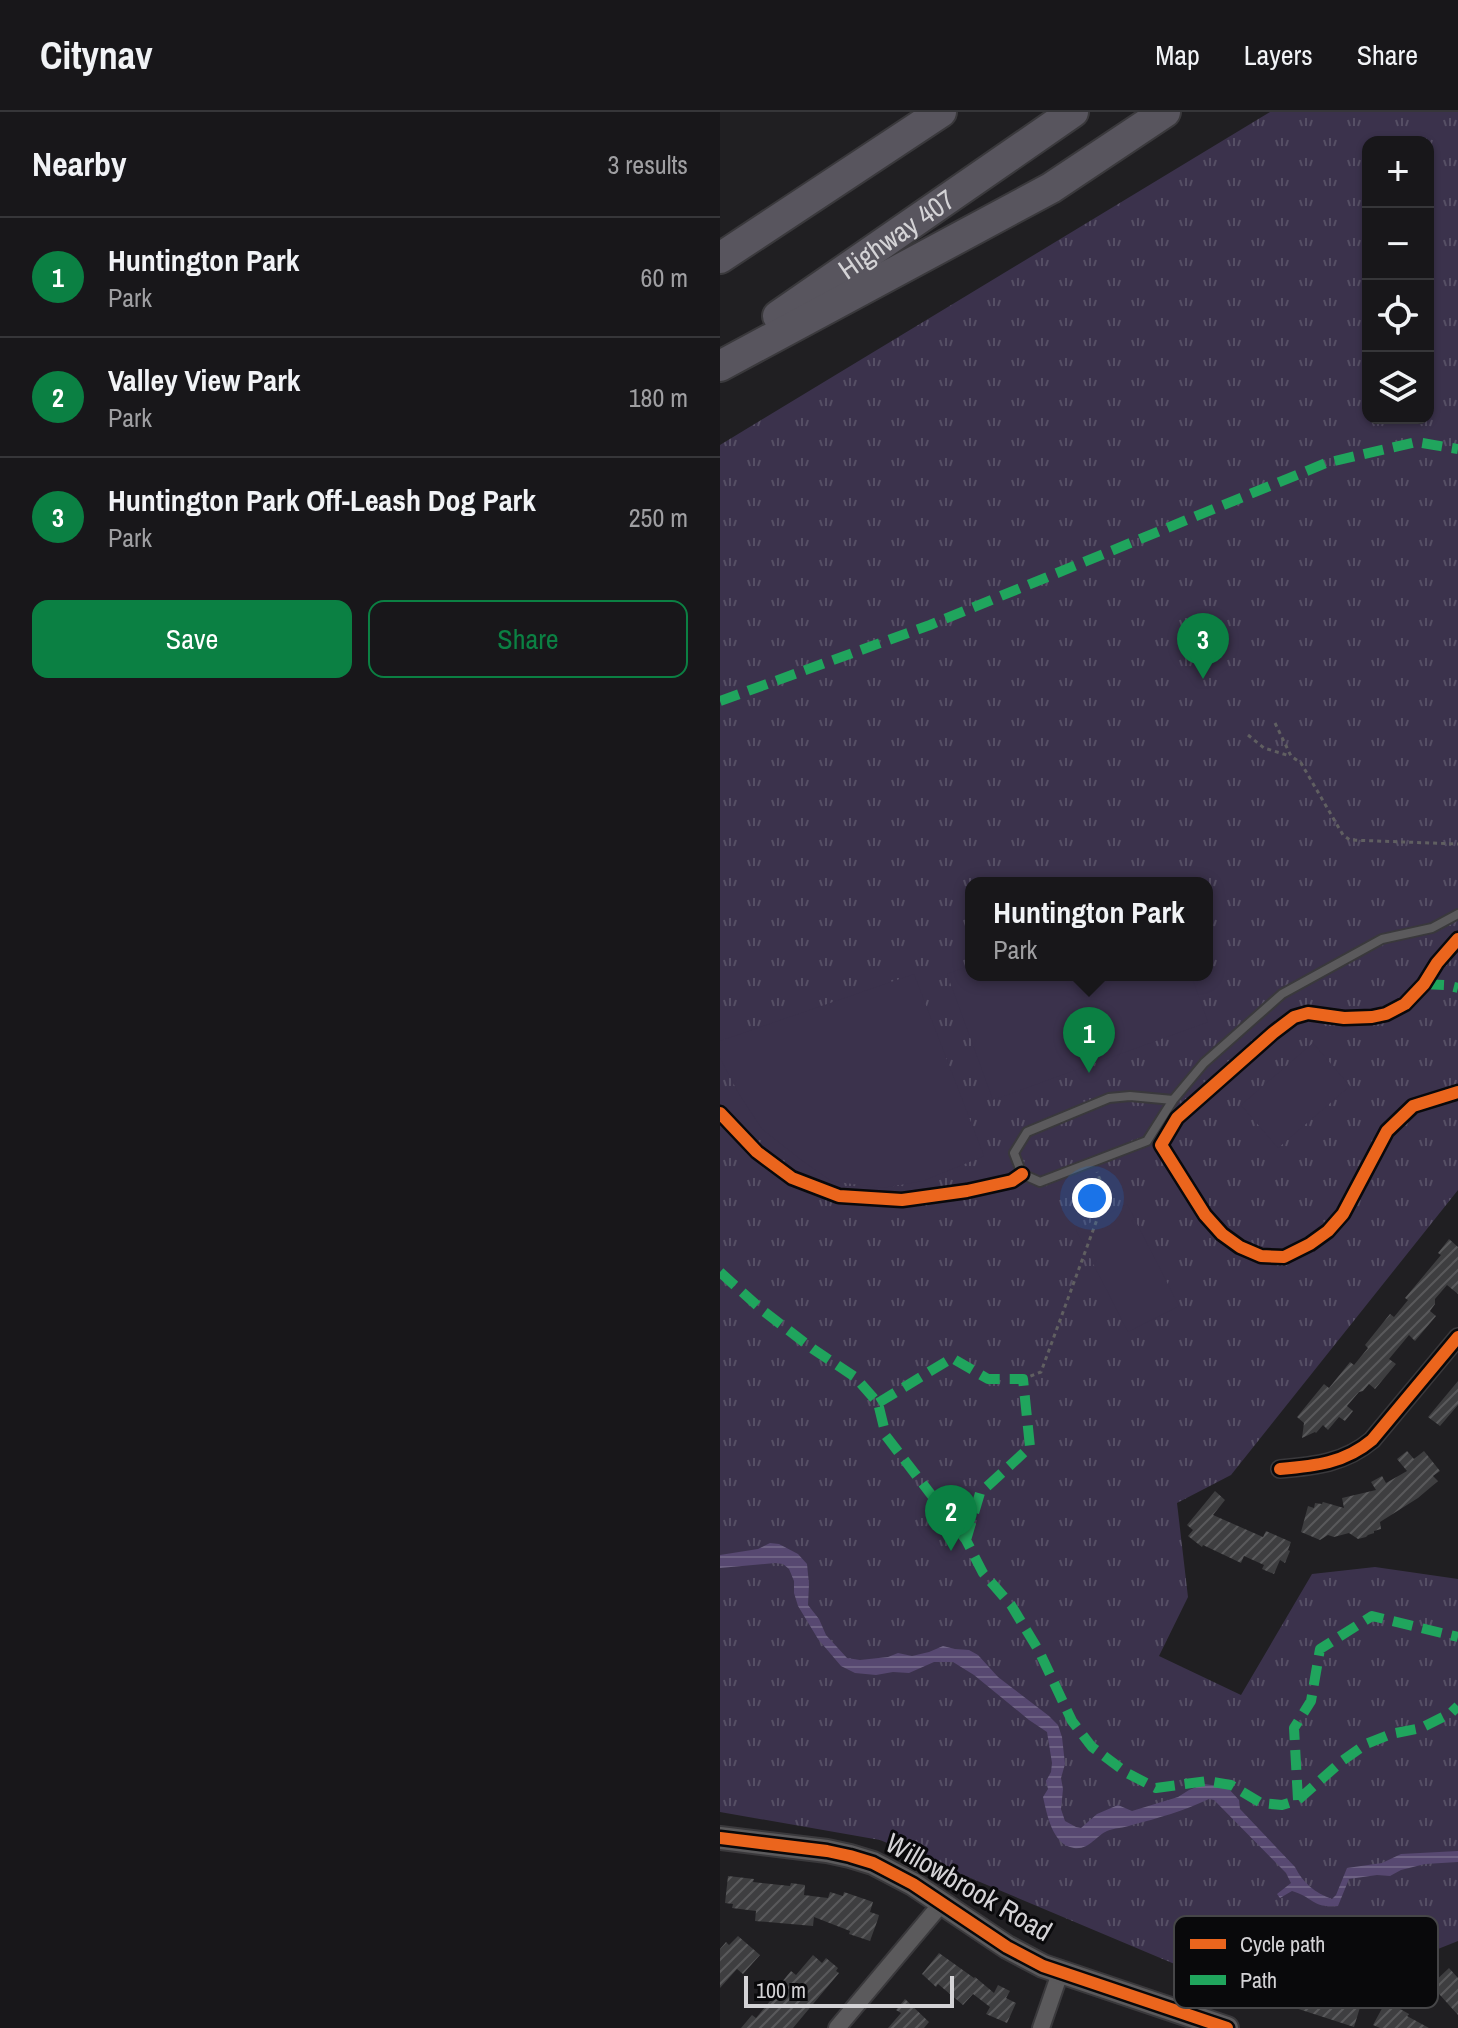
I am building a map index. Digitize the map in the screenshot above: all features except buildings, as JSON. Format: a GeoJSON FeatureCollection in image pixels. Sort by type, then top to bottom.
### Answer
{"type":"FeatureCollection","features":[{"type":"Feature","properties":{"kind":"highway"},"geometry":{"type":"LineString","coordinates":[[840,180],[915,112]]}},
{"type":"Feature","properties":{"kind":"highway"},"geometry":{"type":"LineString","coordinates":[[720,258],[941,112]]}},
{"type":"Feature","properties":{"kind":"highway","name":"Highway 407"},"geometry":{"type":"LineString","coordinates":[[720,356],[1073,112]]}},
{"type":"Feature","properties":{"kind":"highway"},"geometry":{"type":"LineString","coordinates":[[720,366],[1051,188],[1165,112]]}},
{"type":"Feature","properties":{"kind":"street"},"geometry":{"type":"LineString","coordinates":[[1280,1469],[1326,1464],[1345,1458],[1365,1446],[1457,1342]]}},
{"type":"Feature","properties":{"kind":"street","name":"Willowbrook Road"},"geometry":{"type":"LineString","coordinates":[[720,1838],[850,1856],[873,1863],[942,1903],[1016,1952],[1060,1973],[1222,2027]]}},
{"type":"Feature","properties":{"kind":"street"},"geometry":{"type":"LineString","coordinates":[[837,2028],[942,1903]]}},
{"type":"Feature","properties":{"kind":"street"},"geometry":{"type":"LineString","coordinates":[[1041,2028],[1060,1973]]}},
{"type":"Feature","properties":{"kind":"lane"},"geometry":{"type":"LineString","coordinates":[[1173,1100],[1130,1096],[1109,1098],[1027,1132],[1014,1153],[1022,1174],[1040,1182],[1147,1141],[1173,1100],[1204,1063],[1282,994],[1382,939],[1432,928],[1458,914]]}},
{"type":"Feature","properties":{"kind":"path"},"geometry":{"type":"LineString","coordinates":[[1275,723],[1291,756]]}},
{"type":"Feature","properties":{"kind":"path"},"geometry":{"type":"LineString","coordinates":[[1248,735],[1264,748],[1291,756],[1301,763],[1343,835],[1350,840],[1458,844]]}},
{"type":"Feature","properties":{"kind":"path"},"geometry":{"type":"LineString","coordinates":[[1023,1379],[1041,1372],[1106,1195],[1092,1162]]}},
{"type":"Feature","properties":{"kind":"green space"},"geometry":{"type":"Polygon","coordinates":[[[1270,112],[1458,112],[1458,1190],[1231,1475],[1177,1503],[1188,1597],[1159,1656],[1241,1695],[1312,1574],[1375,1567],[1458,1579],[1458,1941],[1438,1949],[1438,1916],[1174,1916],[1174,1964],[880,1840],[720,1812],[720,445],[1270,112]]]}},
{"type":"Feature","properties":{"kind":"green space"},"geometry":{"type":"Polygon","coordinates":[[[965,967],[965,981],[1193,981],[1208,1022],[993,1100],[947,974],[965,967]]]}},
{"type":"Feature","properties":{"kind":"green space"},"geometry":{"type":"Polygon","coordinates":[[[914,974],[984,1156],[923,1181],[882,1188],[831,1181],[762,1129],[720,1058],[720,1041],[914,974]]]}},
{"type":"Feature","properties":{"kind":"green space"},"geometry":{"type":"Polygon","coordinates":[[[1313,1043],[1350,1086],[1278,1148],[1241,1105],[1313,1043]]]}},
{"type":"Feature","properties":{"kind":"green space"},"geometry":{"type":"Polygon","coordinates":[[[1127,1204],[1179,1306],[1128,1332],[1076,1230],[1127,1204]]]}},
{"type":"Feature","properties":{"kind":"shaded area"},"geometry":{"type":"Polygon","coordinates":[[[770,1543],[798,1554],[807,1564],[808,1605],[826,1635],[847,1658],[860,1660],[898,1653],[912,1656],[943,1646],[969,1650],[1049,1716],[1058,1725],[1062,1737],[1065,1764],[1061,1778],[1061,1809],[1065,1821],[1076,1827],[1081,1828],[1097,1814],[1118,1805],[1132,1811],[1178,1797],[1204,1784],[1227,1787],[1239,1800],[1240,1809],[1295,1867],[1306,1883],[1332,1899],[1347,1868],[1382,1863],[1401,1854],[1458,1851],[1458,1862],[1425,1864],[1390,1876],[1349,1879],[1338,1906],[1318,1904],[1292,1891],[1280,1898],[1277,1894],[1291,1883],[1286,1873],[1214,1800],[1209,1799],[1161,1817],[1107,1831],[1084,1847],[1067,1846],[1052,1828],[1043,1797],[1048,1789],[1046,1781],[1052,1763],[1047,1732],[953,1662],[934,1662],[909,1673],[876,1675],[855,1673],[841,1666],[818,1639],[798,1606],[794,1581],[783,1564],[720,1568],[720,1555],[758,1549],[770,1543]]]}},
{"type":"Feature","properties":{"kind":"marked path"},"geometry":{"type":"LineString","coordinates":[[720,701],[930,625],[1326,463],[1416,442],[1458,449]]}},
{"type":"Feature","properties":{"kind":"marked path"},"geometry":{"type":"LineString","coordinates":[[1424,984],[1458,988]]}},
{"type":"Feature","properties":{"kind":"marked path"},"geometry":{"type":"LineString","coordinates":[[720,1272],[762,1310],[855,1377],[878,1403],[886,1436],[966,1540],[983,1573],[1011,1605],[1039,1651],[1072,1721],[1092,1747],[1127,1773],[1156,1788],[1207,1781],[1231,1785],[1261,1803],[1282,1805],[1298,1800],[1366,1744],[1391,1734],[1421,1728],[1451,1713],[1458,1706]]}},
{"type":"Feature","properties":{"kind":"marked path"},"geometry":{"type":"LineString","coordinates":[[878,1403],[952,1358],[988,1379],[1023,1379],[1030,1447],[980,1493],[966,1540]]}},
{"type":"Feature","properties":{"kind":"marked path"},"geometry":{"type":"LineString","coordinates":[[1298,1800],[1294,1728],[1311,1701],[1320,1649],[1372,1616],[1458,1637]]}},
{"type":"Feature","properties":{"kind":"cycle path"},"geometry":{"type":"LineString","coordinates":[[1161,1145],[1177,1118],[1294,1017],[1308,1013],[1344,1018],[1386,1014],[1405,1004],[1458,939]]}},
{"type":"Feature","properties":{"kind":"cycle path"},"geometry":{"type":"LineString","coordinates":[[1161,1145],[1205,1215],[1222,1234],[1240,1247],[1261,1256],[1284,1257],[1328,1231],[1343,1214],[1387,1131],[1413,1106],[1458,1092]]}},
{"type":"Feature","properties":{"kind":"cycle path"},"geometry":{"type":"LineString","coordinates":[[720,1113],[757,1152],[792,1178],[839,1196],[902,1200],[967,1191],[1012,1181],[1022,1174]]}},
{"type":"Feature","properties":{"kind":"cycle path"},"geometry":{"type":"LineString","coordinates":[[1280,1469],[1329,1462],[1362,1448],[1458,1337]]}},
{"type":"Feature","properties":{"kind":"cycle path"},"geometry":{"type":"LineString","coordinates":[[720,1838],[827,1851],[873,1863],[913,1884],[1007,1947],[1043,1966],[1227,2028]]}},
{"type":"Feature","properties":{"kind":"place","name":"Huntington Park Off-Leash Dog Park"},"geometry":{"type":"Point","coordinates":[1203,679]}},
{"type":"Feature","properties":{"kind":"place","name":"Huntington Park"},"geometry":{"type":"Point","coordinates":[1089,1073]}},
{"type":"Feature","properties":{"kind":"place","name":"Valley View Park"},"geometry":{"type":"Point","coordinates":[951,1551]}}]}
